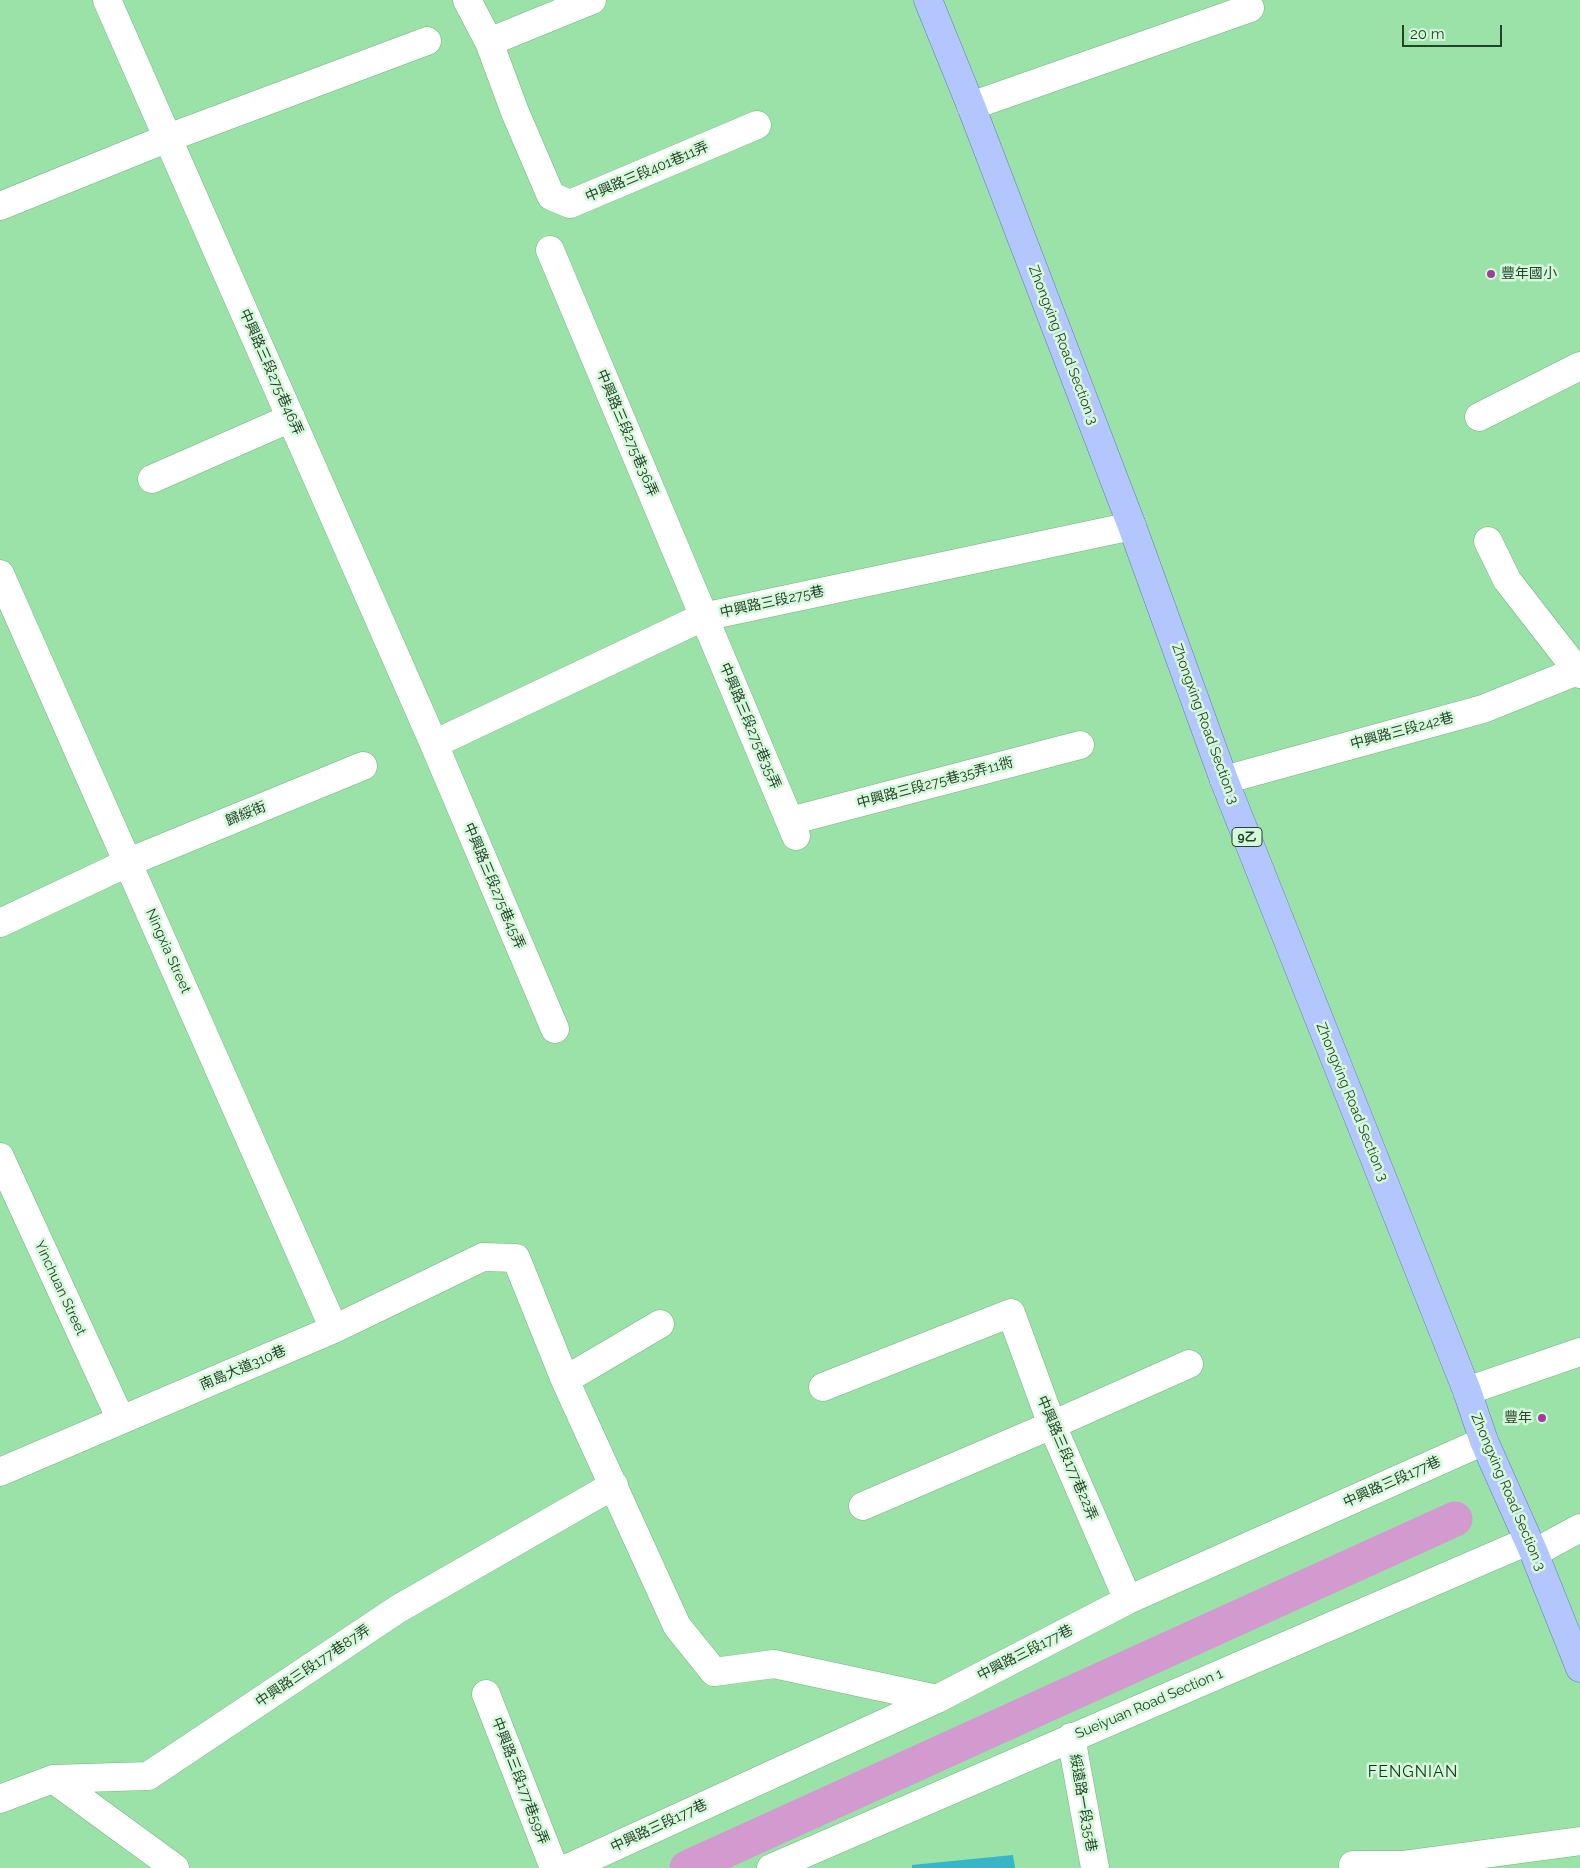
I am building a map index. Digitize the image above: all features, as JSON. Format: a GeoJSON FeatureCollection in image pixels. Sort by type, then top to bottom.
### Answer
{"type":"FeatureCollection","features":[{"type":"Feature","properties":{"kind":"main road","name":"Zhongxing Road Section 3"},"geometry":{"type":"LineString","coordinates":[[928,0],[971,106],[1132,526],[1224,780],[1467,1391],[1484,1441],[1531,1547],[1580,1668]]}},
{"type":"Feature","properties":{"kind":"street","name":"中興路三段275巷46弄"},"geometry":{"type":"LineString","coordinates":[[107,0],[434,744]]}},
{"type":"Feature","properties":{"kind":"street","name":"中興路三段401巷11弄"},"geometry":{"type":"LineString","coordinates":[[467,0],[490,42],[515,112],[552,196],[570,204],[757,125]]}},
{"type":"Feature","properties":{"kind":"street"},"geometry":{"type":"LineString","coordinates":[[490,42],[592,0]]}},
{"type":"Feature","properties":{"kind":"street"},"geometry":{"type":"LineString","coordinates":[[971,106],[1250,8]]}},
{"type":"Feature","properties":{"kind":"street"},"geometry":{"type":"LineString","coordinates":[[0,206],[168,138],[427,41]]}},
{"type":"Feature","properties":{"kind":"street","name":"中興路三段275巷36弄"},"geometry":{"type":"LineString","coordinates":[[550,250],[703,617]]}},
{"type":"Feature","properties":{"kind":"street"},"geometry":{"type":"LineString","coordinates":[[1479,417],[1580,366]]}},
{"type":"Feature","properties":{"kind":"street"},"geometry":{"type":"LineString","coordinates":[[152,479],[291,418]]}},
{"type":"Feature","properties":{"kind":"street","name":"中興路三段275巷"},"geometry":{"type":"LineString","coordinates":[[434,744],[703,617],[1132,526]]}},
{"type":"Feature","properties":{"kind":"street"},"geometry":{"type":"LineString","coordinates":[[1488,540],[1507,580],[1578,673]]}},
{"type":"Feature","properties":{"kind":"street","name":"Ningxia Street"},"geometry":{"type":"LineString","coordinates":[[0,574],[334,1329]]}},
{"type":"Feature","properties":{"kind":"street","name":"中興路三段275巷35弄"},"geometry":{"type":"LineString","coordinates":[[703,617],[793,829]]}},
{"type":"Feature","properties":{"kind":"street","name":"中興路三段242巷"},"geometry":{"type":"LineString","coordinates":[[1224,780],[1483,709],[1578,673]]}},
{"type":"Feature","properties":{"kind":"street","name":"中興路三段275巷45弄"},"geometry":{"type":"LineString","coordinates":[[434,744],[555,1029]]}},
{"type":"Feature","properties":{"kind":"street","name":"中興路三段275巷35弄11衖"},"geometry":{"type":"LineString","coordinates":[[793,829],[1080,745]]}},
{"type":"Feature","properties":{"kind":"street","name":"歸綏街"},"geometry":{"type":"LineString","coordinates":[[129,862],[364,766]]}},
{"type":"Feature","properties":{"kind":"street"},"geometry":{"type":"LineString","coordinates":[[0,923],[129,862]]}},
{"type":"Feature","properties":{"kind":"street","name":"Yinchuan Street"},"geometry":{"type":"LineString","coordinates":[[0,1156],[121,1420]]}},
{"type":"Feature","properties":{"kind":"street","name":"南島大道310巷"},"geometry":{"type":"LineString","coordinates":[[0,1472],[334,1329],[483,1257],[516,1258],[565,1380]]}},
{"type":"Feature","properties":{"kind":"street","name":"中興路三段177巷22弄"},"geometry":{"type":"LineString","coordinates":[[823,1387],[1011,1313],[1052,1425],[1128,1600]]}},
{"type":"Feature","properties":{"kind":"street"},"geometry":{"type":"LineString","coordinates":[[660,1324],[565,1380],[677,1626],[714,1672],[774,1664],[937,1699]]}},
{"type":"Feature","properties":{"kind":"street"},"geometry":{"type":"LineString","coordinates":[[1467,1391],[1580,1352]]}},
{"type":"Feature","properties":{"kind":"street"},"geometry":{"type":"LineString","coordinates":[[863,1506],[1189,1364]]}},
{"type":"Feature","properties":{"kind":"street","name":"中興路三段177巷"},"geometry":{"type":"LineString","coordinates":[[568,1868],[937,1699],[1128,1600],[1484,1441]]}},
{"type":"Feature","properties":{"kind":"street","name":"中興路三段177巷87弄"},"geometry":{"type":"LineString","coordinates":[[0,1800],[53,1779],[148,1776],[398,1609],[614,1485]]}},
{"type":"Feature","properties":{"kind":"street","name":"Sueiyuan Road Section 1"},"geometry":{"type":"LineString","coordinates":[[771,1868],[1071,1737],[1580,1528]]}},
{"type":"Feature","properties":{"kind":"street","name":"中興路三段177巷59弄"},"geometry":{"type":"LineString","coordinates":[[486,1694],[554,1868]]}},
{"type":"Feature","properties":{"kind":"street","name":"綏遠路一段35巷"},"geometry":{"type":"LineString","coordinates":[[1071,1737],[1095,1868]]}},
{"type":"Feature","properties":{"kind":"street"},"geometry":{"type":"LineString","coordinates":[[53,1779],[174,1868]]}},
{"type":"Feature","properties":{"kind":"street"},"geometry":{"type":"LineString","coordinates":[[1353,1864],[1422,1866],[1580,1841]]}},
{"type":"Feature","properties":{"kind":"building"},"geometry":{"type":"Polygon","coordinates":[[[1013,1855],[1015,1868],[912,1868],[912,1865],[1013,1855]]]}},
{"type":"Feature","properties":{"kind":"waterway"},"geometry":{"type":"LineString","coordinates":[[687,1868],[1455,1519]]}},
{"type":"Feature","properties":{"kind":"place","name":"豐年國小"},"geometry":{"type":"Point","coordinates":[1491,274]}},
{"type":"Feature","properties":{"kind":"place","name":"豐年"},"geometry":{"type":"Point","coordinates":[1542,1418]}},
{"type":"Feature","properties":{"kind":"district","name":"FENGNIAN"},"geometry":{"type":"Point","coordinates":[1413,1772]}}]}
